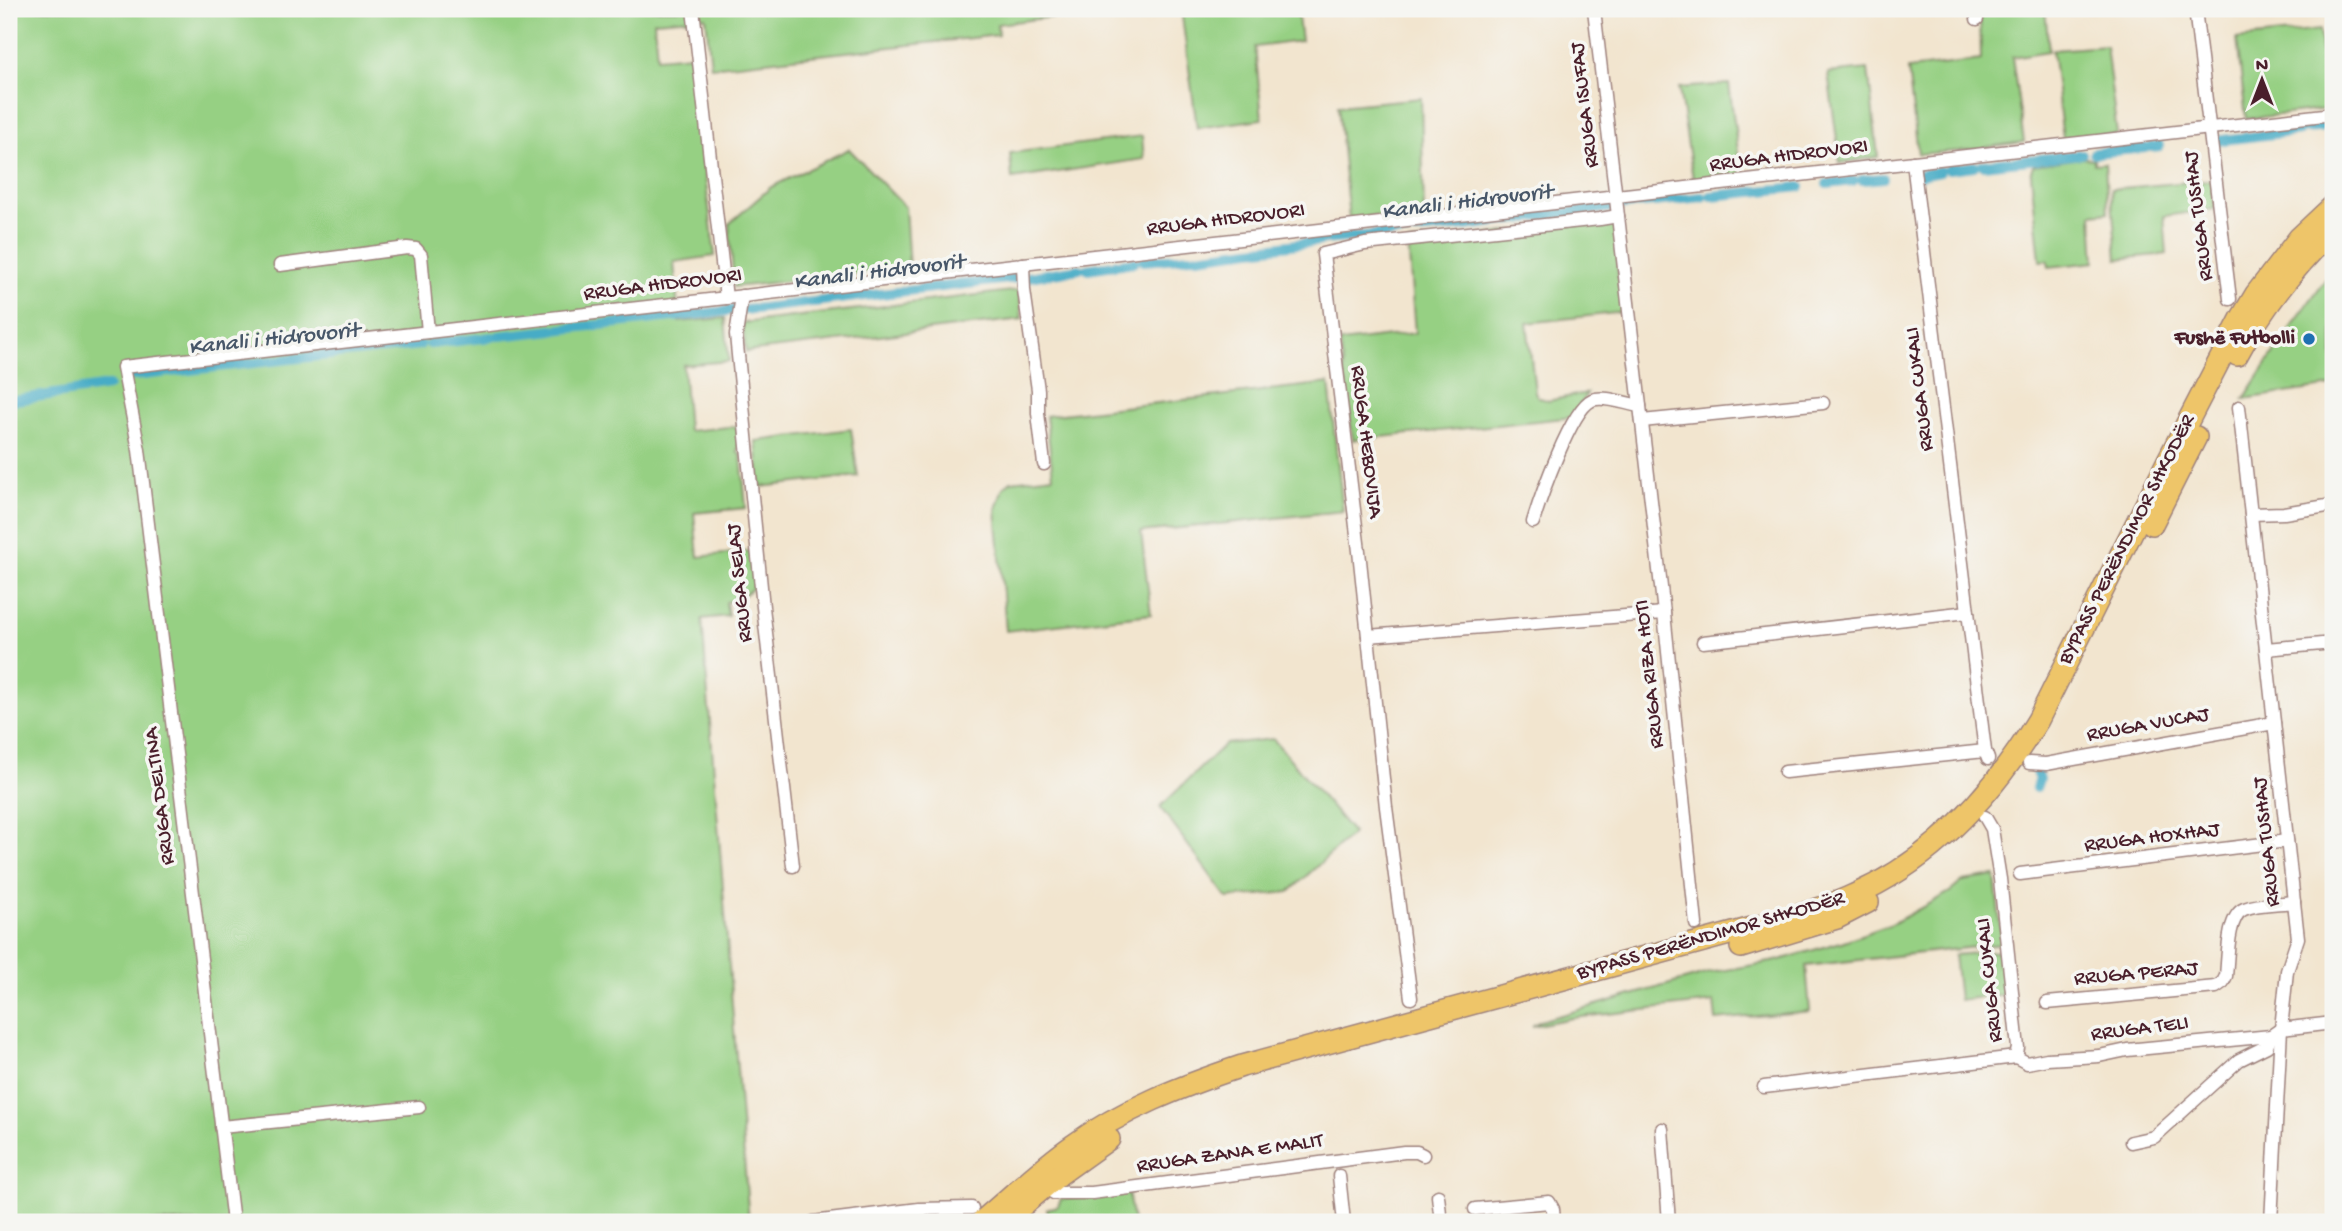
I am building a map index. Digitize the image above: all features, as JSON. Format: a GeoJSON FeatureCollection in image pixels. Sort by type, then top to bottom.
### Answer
{"type":"FeatureCollection","features":[{"type":"Feature","properties":{"kind":"highway","name":"BYPASS PERËNDIMOR SHKODËR"},"geometry":{"type":"LineString","coordinates":[[976,1215],[1072,1146],[1124,1113],[1184,1085],[1242,1066],[1803,914],[1854,895],[1900,870],[1928,850],[1973,810],[2016,756],[2038,720],[2168,460],[2251,302],[2299,238],[2333,206]]}},
{"type":"Feature","properties":{"kind":"highway","name":"BYPASS PERËNDIMOR SHKODËR"},"geometry":{"type":"LineString","coordinates":[[1003,1222],[1094,1148],[1143,1119],[1221,1087],[1788,934],[1837,918],[1898,887],[1947,853],[1985,817],[2029,762],[2056,715],[2244,342],[2314,247],[2333,230]]}},
{"type":"Feature","properties":{"kind":"street"},"geometry":{"type":"LineString","coordinates":[[693,9],[726,298]]}},
{"type":"Feature","properties":{"kind":"street","name":"RRUGA ISUFAJ"},"geometry":{"type":"LineString","coordinates":[[1594,9],[1615,196]]}},
{"type":"Feature","properties":{"kind":"street","name":"RRUGA TUSHAJ"},"geometry":{"type":"LineString","coordinates":[[2195,9],[2230,299]]}},
{"type":"Feature","properties":{"kind":"street","name":"RRUGA HIDROVORI"},"geometry":{"type":"LineString","coordinates":[[123,367],[2333,114]]}},
{"type":"Feature","properties":{"kind":"street","name":"RRUGA CUKALI"},"geometry":{"type":"LineString","coordinates":[[1785,772],[1986,755],[1913,162]]}},
{"type":"Feature","properties":{"kind":"street","name":"RRUGA RIZA HOTI"},"geometry":{"type":"LineString","coordinates":[[1615,196],[1664,613],[1696,924]]}},
{"type":"Feature","properties":{"kind":"street","name":"RRUGA HEBOVIJA"},"geometry":{"type":"LineString","coordinates":[[1411,998],[1386,807],[1323,254],[1365,244],[1588,221],[1618,215]]}},
{"type":"Feature","properties":{"kind":"street"},"geometry":{"type":"LineString","coordinates":[[281,265],[416,249],[421,255],[428,332]]}},
{"type":"Feature","properties":{"kind":"street"},"geometry":{"type":"LineString","coordinates":[[1023,264],[1044,464]]}},
{"type":"Feature","properties":{"kind":"street","name":"RRUGA SELAJ"},"geometry":{"type":"LineString","coordinates":[[742,296],[736,335],[763,607],[793,866]]}},
{"type":"Feature","properties":{"kind":"street","name":"RRUGA DELTINA"},"geometry":{"type":"LineString","coordinates":[[123,367],[141,461],[233,1222]]}},
{"type":"Feature","properties":{"kind":"street"},"geometry":{"type":"LineString","coordinates":[[1533,522],[1542,490],[1582,408],[1589,401],[1598,399],[1640,406]]}},
{"type":"Feature","properties":{"kind":"street"},"geometry":{"type":"LineString","coordinates":[[1642,421],[1823,403]]}},
{"type":"Feature","properties":{"kind":"street","name":"RRUGA TUSHAJ"},"geometry":{"type":"LineString","coordinates":[[2239,407],[2298,939],[2287,971],[2276,1032],[2271,1222]]}},
{"type":"Feature","properties":{"kind":"street"},"geometry":{"type":"LineString","coordinates":[[2251,514],[2284,513],[2333,505]]}},
{"type":"Feature","properties":{"kind":"street"},"geometry":{"type":"LineString","coordinates":[[1703,642],[1968,612]]}},
{"type":"Feature","properties":{"kind":"street"},"geometry":{"type":"LineString","coordinates":[[1368,636],[1664,613]]}},
{"type":"Feature","properties":{"kind":"street"},"geometry":{"type":"LineString","coordinates":[[2266,649],[2333,643]]}},
{"type":"Feature","properties":{"kind":"street","name":"RRUGA VUCAJ"},"geometry":{"type":"LineString","coordinates":[[2029,762],[2046,764],[2274,723]]}},
{"type":"Feature","properties":{"kind":"street","name":"RRUGA CUKALI"},"geometry":{"type":"LineString","coordinates":[[1764,1087],[2016,1057],[2018,1048],[2000,879],[1992,829],[1985,817]]}},
{"type":"Feature","properties":{"kind":"street","name":"RRUGA HOXHAJ"},"geometry":{"type":"LineString","coordinates":[[2021,874],[2287,841]]}},
{"type":"Feature","properties":{"kind":"street","name":"RRUGA PERAJ"},"geometry":{"type":"LineString","coordinates":[[2047,1003],[2216,987],[2226,976],[2232,923],[2236,915],[2242,910],[2254,907],[2294,902]]}},
{"type":"Feature","properties":{"kind":"street","name":"RRUGA TELI"},"geometry":{"type":"LineString","coordinates":[[2016,1057],[2027,1063],[2099,1056],[2333,1023]]}},
{"type":"Feature","properties":{"kind":"street"},"geometry":{"type":"LineString","coordinates":[[2131,1142],[2154,1137],[2239,1060],[2267,1046],[2276,1032]]}},
{"type":"Feature","properties":{"kind":"street"},"geometry":{"type":"LineString","coordinates":[[221,1128],[419,1107]]}},
{"type":"Feature","properties":{"kind":"street"},"geometry":{"type":"LineString","coordinates":[[1662,1129],[1669,1222]]}},
{"type":"Feature","properties":{"kind":"street","name":"RRUGA ZANA E MALIT"},"geometry":{"type":"LineString","coordinates":[[1044,1187],[1054,1193],[1092,1193],[1390,1154],[1417,1152],[1423,1155]]}},
{"type":"Feature","properties":{"kind":"street"},"geometry":{"type":"LineString","coordinates":[[1339,1176],[1344,1222]]}},
{"type":"Feature","properties":{"kind":"street"},"geometry":{"type":"LineString","coordinates":[[1438,1196],[1441,1222]]}},
{"type":"Feature","properties":{"kind":"street"},"geometry":{"type":"LineString","coordinates":[[1475,1209],[1549,1202],[1553,1209],[1554,1222]]}},
{"type":"Feature","properties":{"kind":"street"},"geometry":{"type":"LineString","coordinates":[[813,1222],[919,1209],[976,1215]]}},
{"type":"Feature","properties":{"kind":"green space"},"geometry":{"type":"Polygon","coordinates":[[[9,9],[1117,9],[997,24],[998,35],[711,67],[706,17],[654,21],[657,58],[690,55],[715,256],[674,262],[679,322],[725,318],[729,361],[683,365],[688,431],[738,426],[740,443],[737,452],[741,455],[746,508],[694,513],[698,557],[750,551],[755,586],[738,600],[726,602],[728,616],[702,619],[749,1222],[9,1222],[9,9]]]}},
{"type":"Feature","properties":{"kind":"green space"},"geometry":{"type":"Polygon","coordinates":[[[1181,9],[1297,9],[1301,41],[1255,47],[1262,119],[1197,128],[1181,9]]]}},
{"type":"Feature","properties":{"kind":"green space"},"geometry":{"type":"Polygon","coordinates":[[[1980,9],[2045,9],[2049,51],[2012,57],[2024,142],[1918,154],[1908,69],[1981,60],[1980,9]]]}},
{"type":"Feature","properties":{"kind":"green space"},"geometry":{"type":"Polygon","coordinates":[[[2319,30],[2328,109],[2246,119],[2237,39],[2319,30]]]}},
{"type":"Feature","properties":{"kind":"green space"},"geometry":{"type":"Polygon","coordinates":[[[2106,46],[2117,134],[2063,139],[2052,50],[2106,46]]]}},
{"type":"Feature","properties":{"kind":"green space"},"geometry":{"type":"Polygon","coordinates":[[[1868,69],[1878,157],[1840,163],[1828,73],[1868,69]]]}},
{"type":"Feature","properties":{"kind":"green space"},"geometry":{"type":"Polygon","coordinates":[[[1729,84],[1741,174],[1693,179],[1679,88],[1729,84]]]}},
{"type":"Feature","properties":{"kind":"green space"},"geometry":{"type":"Polygon","coordinates":[[[1421,98],[1424,211],[1349,219],[1338,106],[1421,98]]]}},
{"type":"Feature","properties":{"kind":"green space"},"geometry":{"type":"Polygon","coordinates":[[[1142,136],[1144,159],[1012,179],[1010,153],[1142,136]]]}},
{"type":"Feature","properties":{"kind":"green space"},"geometry":{"type":"Polygon","coordinates":[[[849,149],[905,207],[909,268],[734,287],[729,224],[771,187],[849,149]]]}},
{"type":"Feature","properties":{"kind":"green space"},"geometry":{"type":"Polygon","coordinates":[[[2082,158],[2094,159],[2094,164],[2105,163],[2108,212],[2092,214],[2095,262],[2049,267],[2048,260],[2040,261],[2031,174],[2034,165],[2082,158]]]}},
{"type":"Feature","properties":{"kind":"green space"},"geometry":{"type":"Polygon","coordinates":[[[2212,180],[2215,209],[2164,216],[2167,254],[2117,259],[2111,189],[2212,180]]]}},
{"type":"Feature","properties":{"kind":"green space"},"geometry":{"type":"Polygon","coordinates":[[[1615,220],[1618,275],[1625,312],[1527,323],[1535,392],[1538,397],[1548,401],[1587,393],[1574,417],[1353,440],[1340,342],[1415,333],[1408,243],[1615,220]]]}},
{"type":"Feature","properties":{"kind":"green space","name":"Fushë Futbolli"},"geometry":{"type":"Polygon","coordinates":[[[2333,269],[2333,386],[2244,399],[2291,327],[2333,269]]]}},
{"type":"Feature","properties":{"kind":"green space"},"geometry":{"type":"Polygon","coordinates":[[[1019,290],[1022,319],[746,352],[742,323],[1019,290]]]}},
{"type":"Feature","properties":{"kind":"green space"},"geometry":{"type":"Polygon","coordinates":[[[1329,383],[1343,511],[1141,532],[1151,614],[1006,631],[996,509],[1003,488],[1011,481],[1053,476],[1046,416],[1329,383]]]}},
{"type":"Feature","properties":{"kind":"green space"},"geometry":{"type":"Polygon","coordinates":[[[851,429],[858,476],[760,487],[756,441],[851,429]]]}},
{"type":"Feature","properties":{"kind":"green space"},"geometry":{"type":"Polygon","coordinates":[[[1273,739],[1353,833],[1289,892],[1227,898],[1160,807],[1225,744],[1273,739]]]}},
{"type":"Feature","properties":{"kind":"green space"},"geometry":{"type":"Polygon","coordinates":[[[1995,876],[2002,944],[1806,966],[1810,1011],[1716,1020],[1714,1002],[1572,1018],[1532,1026],[1540,1021],[1709,973],[1776,961],[1841,942],[1892,924],[1950,892],[1963,881],[1995,876]]]}},
{"type":"Feature","properties":{"kind":"green space"},"geometry":{"type":"Polygon","coordinates":[[[2001,951],[2008,994],[1959,1000],[1954,955],[2001,951]]]}},
{"type":"Feature","properties":{"kind":"green space"},"geometry":{"type":"Polygon","coordinates":[[[1128,1191],[1133,1222],[1049,1222],[1047,1209],[1058,1206],[1061,1199],[1128,1191]]]}},
{"type":"Feature","properties":{"kind":"waterway","name":"Kanali i Hidrovorit"},"geometry":{"type":"LineString","coordinates":[[2307,129],[2333,126]]}},
{"type":"Feature","properties":{"kind":"waterway","name":"Kanali i Hidrovorit"},"geometry":{"type":"LineString","coordinates":[[2214,141],[2299,131]]}},
{"type":"Feature","properties":{"kind":"waterway","name":"Kanali i Hidrovorit"},"geometry":{"type":"LineString","coordinates":[[2151,147],[2160,146]]}},
{"type":"Feature","properties":{"kind":"waterway","name":"Kanali i Hidrovorit"},"geometry":{"type":"LineString","coordinates":[[2094,153],[2145,148]]}},
{"type":"Feature","properties":{"kind":"waterway","name":"Kanali i Hidrovorit"},"geometry":{"type":"LineString","coordinates":[[1983,165],[2082,154]]}},
{"type":"Feature","properties":{"kind":"waterway","name":"Kanali i Hidrovorit"},"geometry":{"type":"LineString","coordinates":[[1949,169],[1974,166]]}},
{"type":"Feature","properties":{"kind":"waterway","name":"Kanali i Hidrovorit"},"geometry":{"type":"LineString","coordinates":[[1920,175],[1940,171]]}},
{"type":"Feature","properties":{"kind":"waterway","name":"Kanali i Hidrovorit"},"geometry":{"type":"LineString","coordinates":[[1862,180],[1883,178]]}},
{"type":"Feature","properties":{"kind":"waterway","name":"Kanali i Hidrovorit"},"geometry":{"type":"LineString","coordinates":[[1827,184],[1853,181]]}},
{"type":"Feature","properties":{"kind":"waterway","name":"Kanali i Hidrovorit"},"geometry":{"type":"LineString","coordinates":[[1711,196],[1800,187]]}},
{"type":"Feature","properties":{"kind":"waterway","name":"Kanali i Hidrovorit"},"geometry":{"type":"LineString","coordinates":[[1623,205],[1702,197]]}},
{"type":"Feature","properties":{"kind":"waterway","name":"Kanali i Hidrovorit"},"geometry":{"type":"LineString","coordinates":[[1324,240],[1614,207]]}},
{"type":"Feature","properties":{"kind":"waterway","name":"Kanali i Hidrovorit"},"geometry":{"type":"LineString","coordinates":[[1197,257],[1320,241]]}},
{"type":"Feature","properties":{"kind":"waterway","name":"Kanali i Hidrovorit"},"geometry":{"type":"LineString","coordinates":[[1143,261],[1190,257]]}},
{"type":"Feature","properties":{"kind":"waterway","name":"Kanali i Hidrovorit"},"geometry":{"type":"LineString","coordinates":[[1087,269],[1134,262]]}},
{"type":"Feature","properties":{"kind":"waterway","name":"Kanali i Hidrovorit"},"geometry":{"type":"LineString","coordinates":[[1028,277],[1079,269]]}},
{"type":"Feature","properties":{"kind":"waterway","name":"Kanali i Hidrovorit"},"geometry":{"type":"LineString","coordinates":[[746,310],[1016,278]]}},
{"type":"Feature","properties":{"kind":"waterway","name":"Kanali i Hidrovorit"},"geometry":{"type":"LineString","coordinates":[[499,336],[736,310]]}},
{"type":"Feature","properties":{"kind":"waterway","name":"Kanali i Hidrovorit"},"geometry":{"type":"LineString","coordinates":[[430,344],[492,337]]}},
{"type":"Feature","properties":{"kind":"waterway","name":"Kanali i Hidrovorit"},"geometry":{"type":"LineString","coordinates":[[133,376],[420,345]]}},
{"type":"Feature","properties":{"kind":"waterway","name":"Kanali i Hidrovorit"},"geometry":{"type":"LineString","coordinates":[[9,401],[108,386]]}},
{"type":"Feature","properties":{"kind":"waterway"},"geometry":{"type":"LineString","coordinates":[[2036,772],[2039,779],[2036,788]]}},
{"type":"Feature","properties":{"kind":"place","name":"Fushë Futbolli"},"geometry":{"type":"Point","coordinates":[2309,339]}}]}
